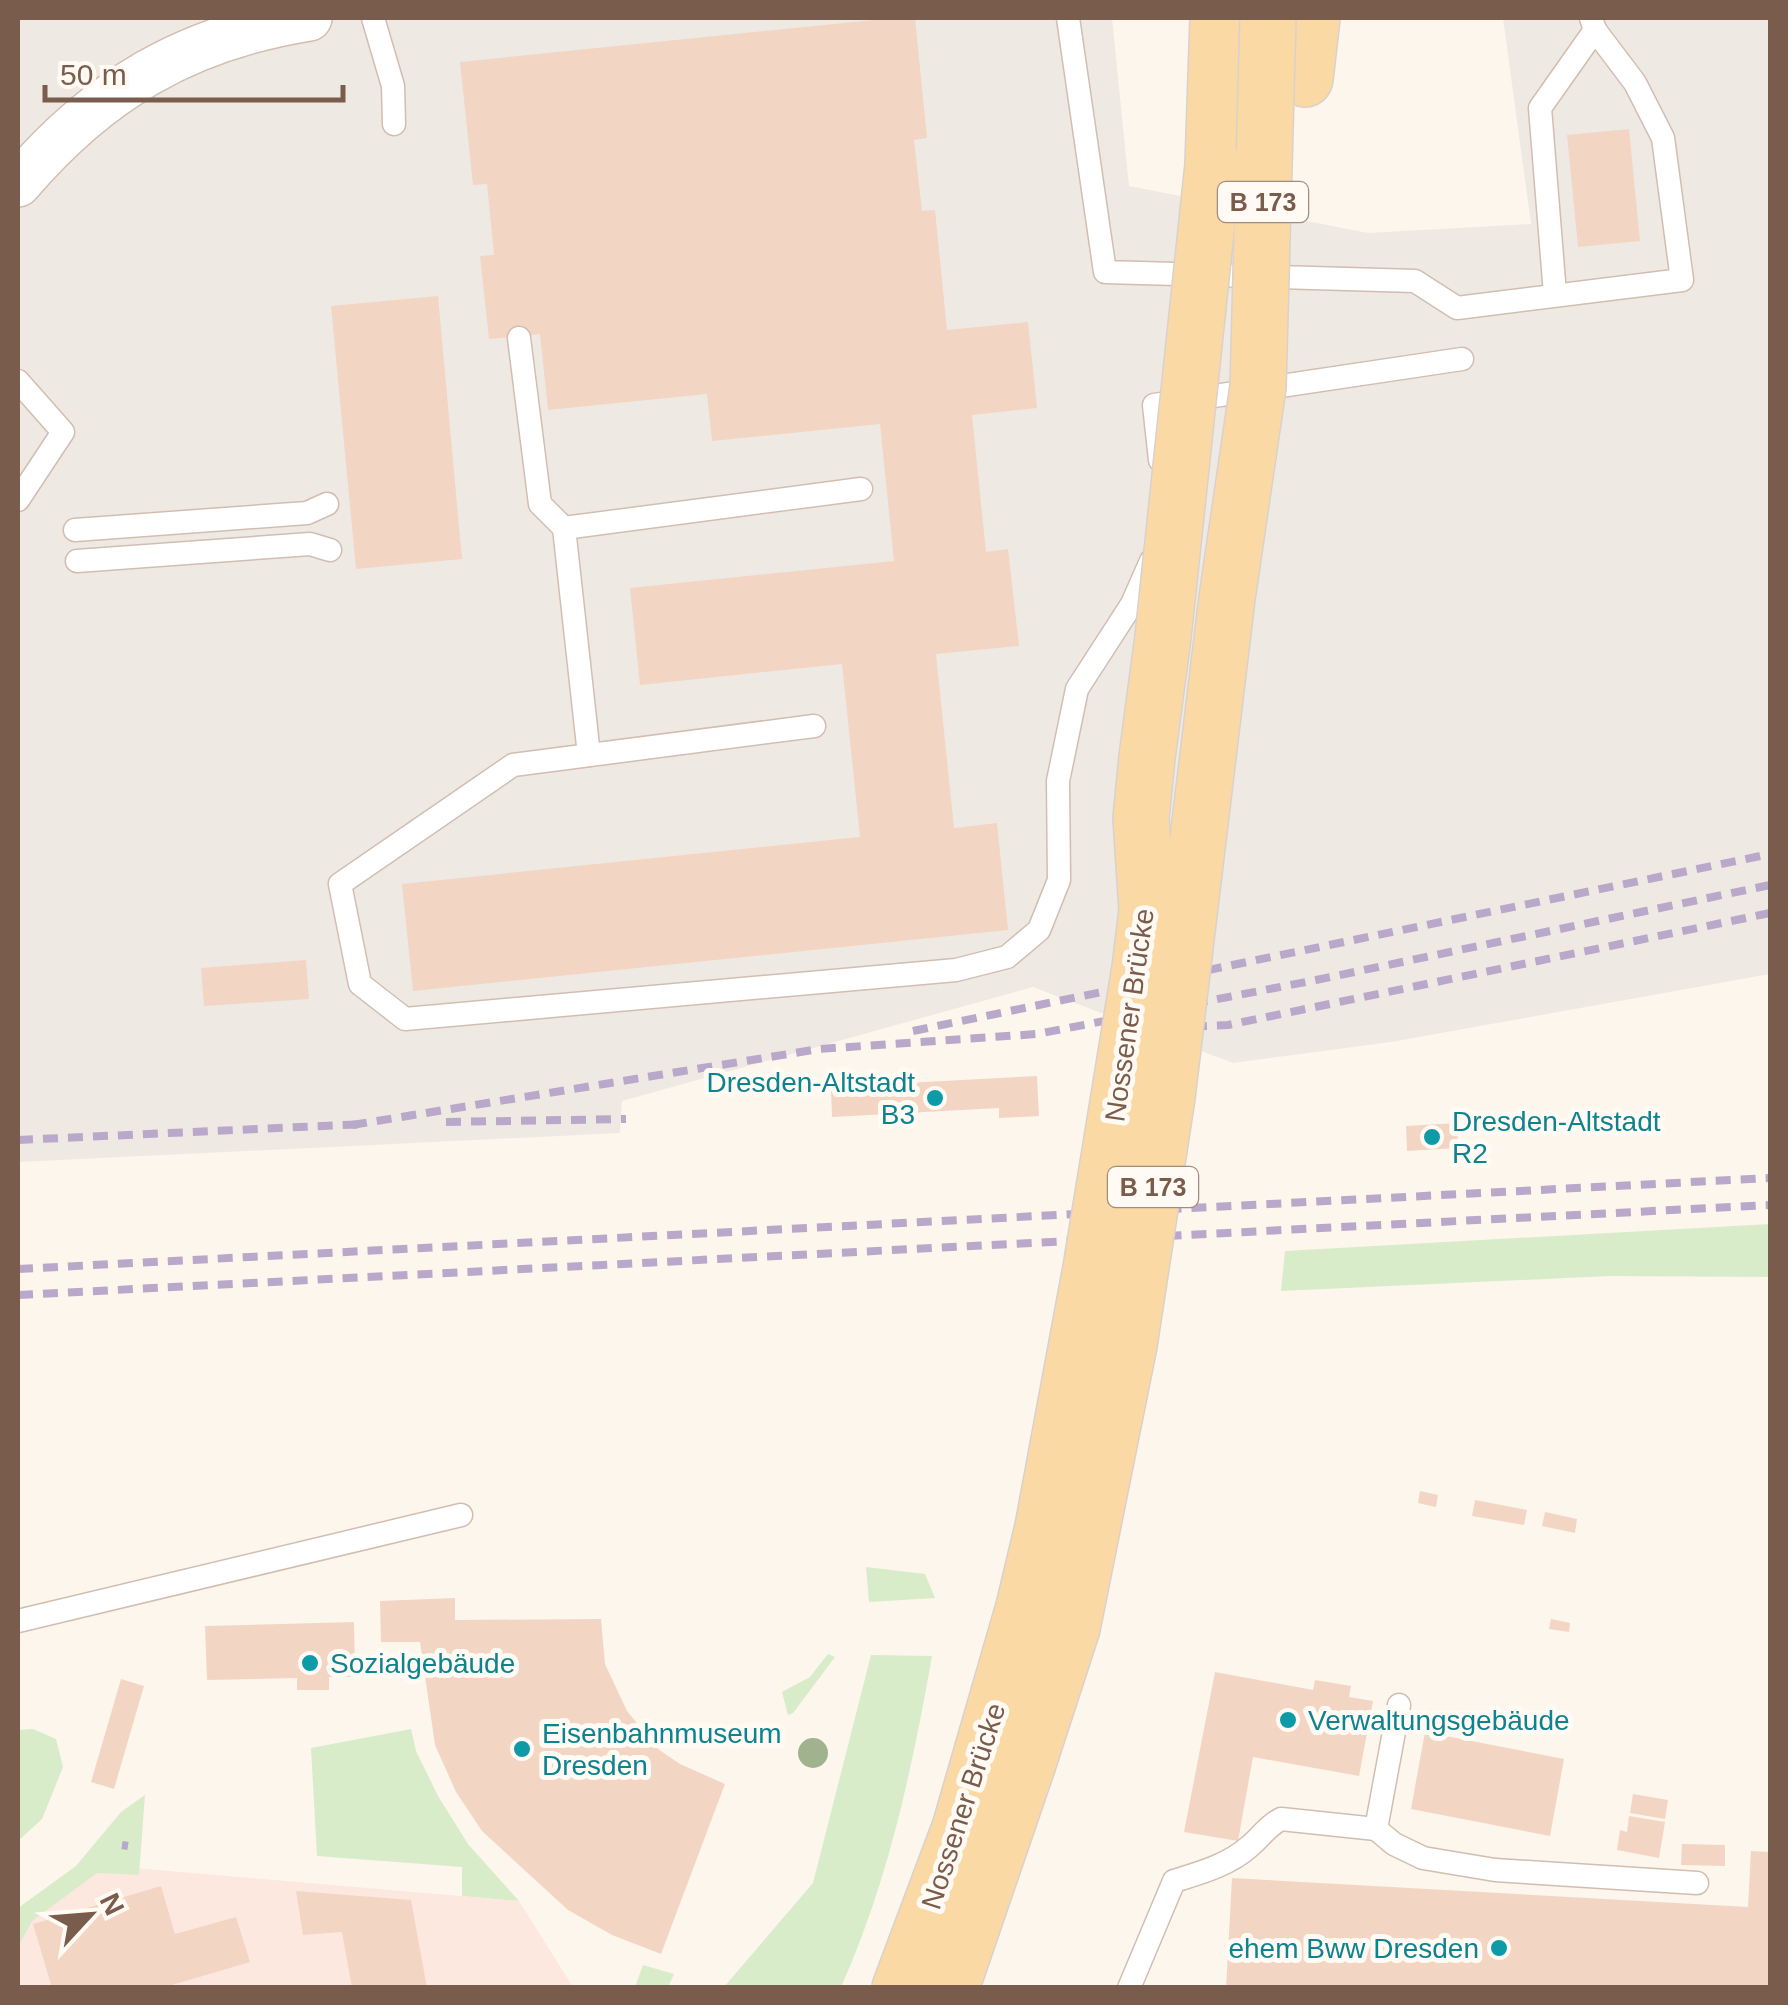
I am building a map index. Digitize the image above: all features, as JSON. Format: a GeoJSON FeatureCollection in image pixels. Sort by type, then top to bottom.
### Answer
{"type":"FeatureCollection","features":[{"type":"Feature","properties":{"kind":"main road","name":"Nossener Brücke"},"geometry":{"type":"LineString","coordinates":[[952,1988],[1005,1759],[1024,1607],[1091,1268],[1140,968],[1147,910],[1141,818],[1213,165],[1218,18]]}},
{"type":"Feature","properties":{"kind":"main road","name":"Nossener Brücke"},"geometry":{"type":"LineString","coordinates":[[900,1988],[960,1828],[1005,1759],[1072,1628],[1129,1345],[1168,1097],[1231,566],[1258,387],[1268,18]]}},
{"type":"Feature","properties":{"kind":"main road"},"geometry":{"type":"LineString","coordinates":[[1258,387],[1293,178],[1312,18]]}},
{"type":"Feature","properties":{"kind":"street"},"geometry":{"type":"LineString","coordinates":[[18,184],[38,160],[112,92],[188,50],[269,24],[309,18]]}},
{"type":"Feature","properties":{"kind":"lane"},"geometry":{"type":"LineString","coordinates":[[374,18],[393,86],[394,124]]}},
{"type":"Feature","properties":{"kind":"lane"},"geometry":{"type":"LineString","coordinates":[[1068,18],[1106,272],[1415,281],[1457,308],[1682,280],[1662,138],[1635,83],[1593,24],[1540,108],[1556,294]]}},
{"type":"Feature","properties":{"kind":"lane"},"geometry":{"type":"LineString","coordinates":[[518,338],[540,504],[564,528],[589,755]]}},
{"type":"Feature","properties":{"kind":"lane"},"geometry":{"type":"LineString","coordinates":[[814,726],[513,765],[340,884],[360,984],[405,1019],[956,970],[1006,956],[1038,930],[1059,880],[1058,781],[1077,689],[1132,604],[1150,568],[1163,486],[1154,405],[1462,359]]}},
{"type":"Feature","properties":{"kind":"lane"},"geometry":{"type":"LineString","coordinates":[[18,380],[63,432],[18,500]]}},
{"type":"Feature","properties":{"kind":"lane"},"geometry":{"type":"LineString","coordinates":[[564,528],[862,489]]}},
{"type":"Feature","properties":{"kind":"lane"},"geometry":{"type":"LineString","coordinates":[[75,530],[307,514],[326,504]]}},
{"type":"Feature","properties":{"kind":"lane"},"geometry":{"type":"LineString","coordinates":[[77,560],[310,544],[330,550]]}},
{"type":"Feature","properties":{"kind":"lane"},"geometry":{"type":"LineString","coordinates":[[18,1621],[461,1516]]}},
{"type":"Feature","properties":{"kind":"lane"},"geometry":{"type":"LineString","coordinates":[[1376,1829],[1399,1705]]}},
{"type":"Feature","properties":{"kind":"lane"},"geometry":{"type":"LineString","coordinates":[[1128,1988],[1174,1881],[1215,1868],[1250,1847],[1268,1826],[1281,1819],[1376,1829],[1394,1844],[1423,1858],[1477,1867],[1697,1883]]}},
{"type":"Feature","properties":{"kind":"shaded area"},"geometry":{"type":"Polygon","coordinates":[[[18,18],[1112,18],[1129,186],[1368,233],[1531,224],[1503,18],[1770,18],[1770,974],[1391,1042],[1233,1063],[1033,987],[622,1101],[620,1133],[18,1162],[18,18]]]}},
{"type":"Feature","properties":{"kind":"shaded area"},"geometry":{"type":"Polygon","coordinates":[[[100,1865],[519,1901],[573,1987],[18,1987],[18,1924],[100,1865]]]}},
{"type":"Feature","properties":{"kind":"green space"},"geometry":{"type":"Polygon","coordinates":[[[1770,1224],[1770,1277],[1610,1276],[1281,1291],[1285,1251],[1770,1224]]]}},
{"type":"Feature","properties":{"kind":"green space"},"geometry":{"type":"Polygon","coordinates":[[[866,1567],[925,1574],[935,1598],[869,1602],[866,1567]]]}},
{"type":"Feature","properties":{"kind":"green space"},"geometry":{"type":"Polygon","coordinates":[[[828,1654],[835,1657],[788,1715],[782,1692],[810,1677],[828,1654]]]}},
{"type":"Feature","properties":{"kind":"green space"},"geometry":{"type":"Polygon","coordinates":[[[871,1655],[932,1656],[897,1825],[872,1907],[841,1987],[724,1987],[813,1883],[871,1655]]]}},
{"type":"Feature","properties":{"kind":"green space"},"geometry":{"type":"Polygon","coordinates":[[[33,1729],[56,1739],[63,1767],[42,1819],[18,1841],[18,1730],[33,1729]]]}},
{"type":"Feature","properties":{"kind":"green space"},"geometry":{"type":"Polygon","coordinates":[[[411,1729],[416,1751],[438,1796],[468,1844],[519,1901],[462,1896],[462,1867],[317,1856],[311,1748],[411,1729]]]}},
{"type":"Feature","properties":{"kind":"green space"},"geometry":{"type":"Polygon","coordinates":[[[145,1795],[139,1875],[97,1873],[32,1921],[18,1947],[18,1908],[76,1866],[121,1812],[145,1795]]]}},
{"type":"Feature","properties":{"kind":"green space"},"geometry":{"type":"Polygon","coordinates":[[[643,1965],[674,1974],[668,1987],[635,1987],[643,1965]]]}},
{"type":"Feature","properties":{"kind":"building"},"geometry":{"type":"Polygon","coordinates":[[[915,18],[927,138],[914,140],[922,211],[935,210],[947,330],[1028,322],[1037,408],[972,415],[986,552],[1008,549],[1019,646],[936,654],[954,828],[997,823],[1008,930],[413,991],[402,884],[860,837],[842,664],[640,685],[630,588],[894,561],[880,424],[712,441],[707,394],[548,410],[540,334],[489,339],[480,256],[494,255],[487,184],[473,185],[460,62],[915,18]]]}},
{"type":"Feature","properties":{"kind":"building"},"geometry":{"type":"Polygon","coordinates":[[[1629,129],[1640,241],[1578,247],[1567,135],[1629,129]]]}},
{"type":"Feature","properties":{"kind":"building"},"geometry":{"type":"Polygon","coordinates":[[[438,296],[462,559],[356,569],[331,306],[438,296]]]}},
{"type":"Feature","properties":{"kind":"building"},"geometry":{"type":"Polygon","coordinates":[[[306,960],[309,999],[204,1006],[201,968],[306,960]]]}},
{"type":"Feature","properties":{"kind":"building","name":"Dresden-Altstadt B3"},"geometry":{"type":"Polygon","coordinates":[[[1037,1076],[1039,1116],[999,1118],[999,1108],[832,1117],[831,1087],[1037,1076]]]}},
{"type":"Feature","properties":{"kind":"building","name":"Dresden-Altstadt R2"},"geometry":{"type":"Polygon","coordinates":[[[1457,1123],[1458,1148],[1407,1151],[1406,1126],[1457,1123]]]}},
{"type":"Feature","properties":{"kind":"building"},"geometry":{"type":"Polygon","coordinates":[[[1420,1491],[1438,1495],[1436,1507],[1418,1503],[1420,1491]]]}},
{"type":"Feature","properties":{"kind":"building"},"geometry":{"type":"Polygon","coordinates":[[[1475,1500],[1527,1510],[1524,1525],[1472,1516],[1475,1500]]]}},
{"type":"Feature","properties":{"kind":"building"},"geometry":{"type":"Polygon","coordinates":[[[1545,1512],[1577,1519],[1575,1533],[1542,1526],[1545,1512]]]}},
{"type":"Feature","properties":{"kind":"building"},"geometry":{"type":"Polygon","coordinates":[[[455,1598],[455,1620],[601,1619],[605,1664],[627,1711],[658,1749],[680,1764],[725,1784],[661,1954],[612,1935],[568,1910],[482,1831],[456,1792],[435,1745],[420,1642],[381,1642],[380,1601],[455,1598]]]}},
{"type":"Feature","properties":{"kind":"building"},"geometry":{"type":"Polygon","coordinates":[[[1551,1619],[1570,1623],[1569,1632],[1549,1629],[1551,1619]]]}},
{"type":"Feature","properties":{"kind":"building"},"geometry":{"type":"Polygon","coordinates":[[[354,1622],[355,1677],[329,1677],[329,1690],[297,1690],[297,1678],[207,1680],[205,1626],[354,1622]]]}},
{"type":"Feature","properties":{"kind":"building","name":"Verwaltungsgebäude"},"geometry":{"type":"Polygon","coordinates":[[[1215,1672],[1313,1690],[1315,1680],[1351,1686],[1349,1697],[1373,1701],[1359,1776],[1253,1757],[1238,1841],[1184,1832],[1215,1672]]]}},
{"type":"Feature","properties":{"kind":"building"},"geometry":{"type":"Polygon","coordinates":[[[121,1679],[144,1686],[114,1789],[91,1782],[121,1679]]]}},
{"type":"Feature","properties":{"kind":"building"},"geometry":{"type":"Polygon","coordinates":[[[1425,1732],[1564,1759],[1550,1836],[1411,1809],[1425,1732]]]}},
{"type":"Feature","properties":{"kind":"building"},"geometry":{"type":"Polygon","coordinates":[[[1633,1794],[1668,1800],[1665,1819],[1630,1813],[1633,1794]]]}},
{"type":"Feature","properties":{"kind":"building"},"geometry":{"type":"Polygon","coordinates":[[[1629,1816],[1665,1822],[1659,1858],[1617,1850],[1620,1830],[1627,1832],[1629,1816]]]}},
{"type":"Feature","properties":{"kind":"building"},"geometry":{"type":"Polygon","coordinates":[[[1682,1844],[1725,1845],[1725,1866],[1681,1865],[1682,1844]]]}},
{"type":"Feature","properties":{"kind":"building","name":"ehem Bww Dresden"},"geometry":{"type":"Polygon","coordinates":[[[1751,1851],[1770,1852],[1770,1988],[1226,1988],[1232,1878],[1748,1907],[1751,1851]]]}},
{"type":"Feature","properties":{"kind":"building"},"geometry":{"type":"Polygon","coordinates":[[[161,1886],[175,1934],[236,1917],[250,1962],[162,1988],[52,1988],[33,1924],[161,1886]]]}},
{"type":"Feature","properties":{"kind":"building"},"geometry":{"type":"Polygon","coordinates":[[[296,1891],[411,1900],[427,1988],[352,1988],[342,1932],[303,1935],[296,1891]]]}},
{"type":"Feature","properties":{"kind":"railway"},"geometry":{"type":"LineString","coordinates":[[913,1031],[1770,854]]}},
{"type":"Feature","properties":{"kind":"railway"},"geometry":{"type":"LineString","coordinates":[[352,1125],[819,1049],[1037,1034],[1770,885]]}},
{"type":"Feature","properties":{"kind":"railway"},"geometry":{"type":"LineString","coordinates":[[1117,1030],[1228,1025],[1770,913]]}},
{"type":"Feature","properties":{"kind":"railway"},"geometry":{"type":"LineString","coordinates":[[446,1122],[626,1119]]}},
{"type":"Feature","properties":{"kind":"railway"},"geometry":{"type":"LineString","coordinates":[[18,1140],[366,1124]]}},
{"type":"Feature","properties":{"kind":"railway"},"geometry":{"type":"LineString","coordinates":[[18,1269],[1770,1178]]}},
{"type":"Feature","properties":{"kind":"railway"},"geometry":{"type":"LineString","coordinates":[[18,1295],[1770,1205]]}},
{"type":"Feature","properties":{"kind":"railway"},"geometry":{"type":"LineString","coordinates":[[122,1845],[128,1846]]}},
{"type":"Feature","properties":{"kind":"place","name":"Dresden-Altstadt B3"},"geometry":{"type":"Point","coordinates":[935,1098]}},
{"type":"Feature","properties":{"kind":"place","name":"Dresden-Altstadt R2"},"geometry":{"type":"Point","coordinates":[1432,1137]}},
{"type":"Feature","properties":{"kind":"place","name":"Sozialgebäude"},"geometry":{"type":"Point","coordinates":[310,1663]}},
{"type":"Feature","properties":{"kind":"place","name":"Verwaltungsgebäude"},"geometry":{"type":"Point","coordinates":[1288,1720]}},
{"type":"Feature","properties":{"kind":"place","name":"Eisenbahnmuseum Dresden"},"geometry":{"type":"Point","coordinates":[522,1749]}},
{"type":"Feature","properties":{"kind":"place","name":"ehem Bww Dresden"},"geometry":{"type":"Point","coordinates":[1499,1948]}}]}
